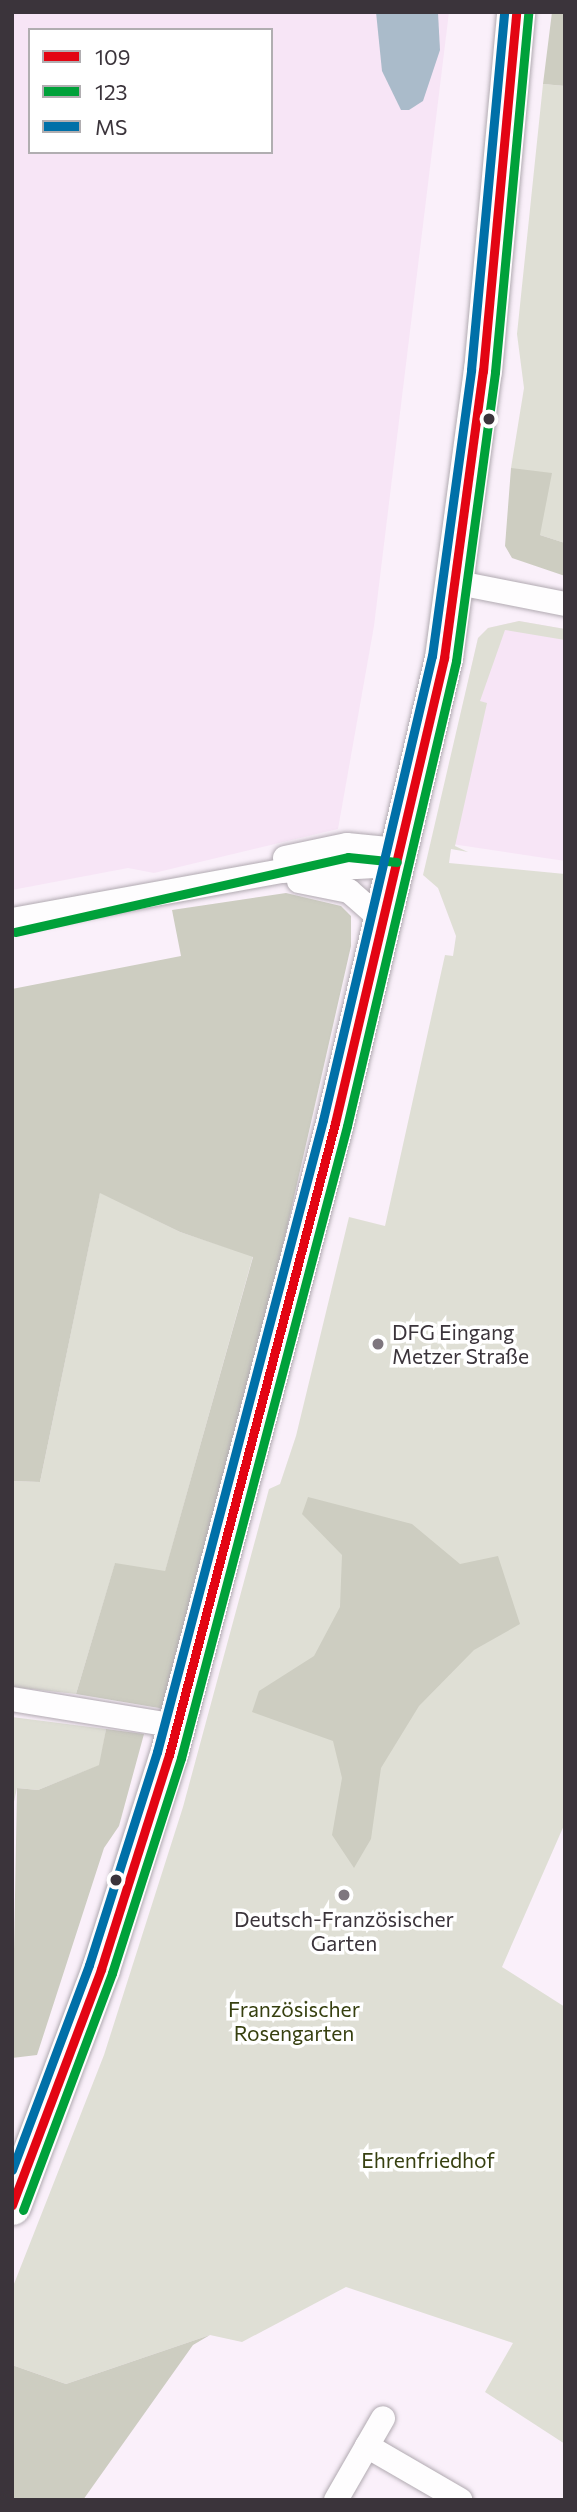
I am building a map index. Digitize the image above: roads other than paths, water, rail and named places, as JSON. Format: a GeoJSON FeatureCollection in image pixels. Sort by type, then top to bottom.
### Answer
{"type":"FeatureCollection","features":[{"type":"Feature","properties":{"kind":"main road"},"geometry":{"type":"LineString","coordinates":[[12,2206],[101,1969],[176,1726],[382,920],[459,583],[516,12]]}},
{"type":"Feature","properties":{"kind":"street"},"geometry":{"type":"LineString","coordinates":[[459,583],[565,604]]}},
{"type":"Feature","properties":{"kind":"street"},"geometry":{"type":"LineString","coordinates":[[90,905],[347,845],[396,857]]}},
{"type":"Feature","properties":{"kind":"street"},"geometry":{"type":"LineString","coordinates":[[12,920],[253,877],[396,857]]}},
{"type":"Feature","properties":{"kind":"street"},"geometry":{"type":"LineString","coordinates":[[253,877],[340,887],[382,920]]}},
{"type":"Feature","properties":{"kind":"street"},"geometry":{"type":"LineString","coordinates":[[12,1699],[176,1726]]}},
{"type":"Feature","properties":{"kind":"street"},"geometry":{"type":"LineString","coordinates":[[336,2500],[383,2418]]}},
{"type":"Feature","properties":{"kind":"street"},"geometry":{"type":"LineString","coordinates":[[367,2446],[460,2500]]}},
{"type":"Feature","properties":{"kind":"water"},"geometry":{"type":"Polygon","coordinates":[[[376,12],[438,13],[440,50],[423,101],[409,110],[401,110],[382,71],[376,12]]]}},
{"type":"Feature","properties":{"kind":"place","name":"DFG Eingang Metzer Straße"},"geometry":{"type":"Point","coordinates":[378,1344]}},
{"type":"Feature","properties":{"kind":"place","name":"Deutsch-Französischer Garten"},"geometry":{"type":"Point","coordinates":[344,1895]}},
{"type":"Feature","properties":{"kind":"park label","name":"Französischer Rosengarten"},"geometry":{"type":"Point","coordinates":[294,2021]}},
{"type":"Feature","properties":{"kind":"park label","name":"Ehrenfriedhof"},"geometry":{"type":"Point","coordinates":[428,2160]}}]}
